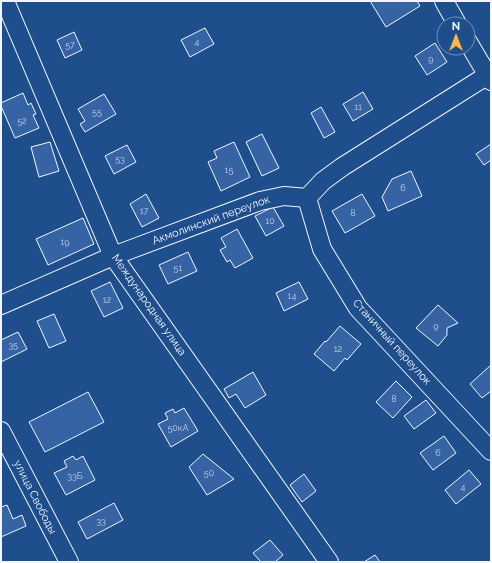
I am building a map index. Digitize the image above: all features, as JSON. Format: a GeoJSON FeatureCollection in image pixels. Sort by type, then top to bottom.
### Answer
{"type":"FeatureCollection","features":[{"type":"Feature","properties":{"kind":"street","name":"Международная улица"},"geometry":{"type":"LineString","coordinates":[[5,1],[113,256],[328,562]]}},
{"type":"Feature","properties":{"kind":"street"},"geometry":{"type":"LineString","coordinates":[[444,1],[452,16]]}},
{"type":"Feature","properties":{"kind":"street"},"geometry":{"type":"LineString","coordinates":[[307,198],[323,181],[342,167],[490,76],[476,54]]}},
{"type":"Feature","properties":{"kind":"street","name":"Акмолинский переулок"},"geometry":{"type":"LineString","coordinates":[[1,304],[113,256],[260,201],[284,196],[307,198]]}},
{"type":"Feature","properties":{"kind":"street","name":"Станичный переулок"},"geometry":{"type":"LineString","coordinates":[[307,198],[322,248],[358,308],[491,451]]}},
{"type":"Feature","properties":{"kind":"street","name":"улица Свободы"},"geometry":{"type":"LineString","coordinates":[[1,431],[69,562]]}},
{"type":"Feature","properties":{"kind":"building"},"geometry":{"type":"Polygon","coordinates":[[[370,1],[417,1],[420,6],[386,27],[370,1]]]}},
{"type":"Feature","properties":{"kind":"building"},"geometry":{"type":"Polygon","coordinates":[[[205,28],[214,44],[190,57],[181,40],[205,28]]]}},
{"type":"Feature","properties":{"kind":"building"},"geometry":{"type":"Polygon","coordinates":[[[74,32],[82,50],[65,58],[57,40],[74,32]]]}},
{"type":"Feature","properties":{"kind":"building"},"geometry":{"type":"Polygon","coordinates":[[[435,43],[436,56],[443,56],[447,62],[427,75],[415,56],[435,43]]]}},
{"type":"Feature","properties":{"kind":"building"},"geometry":{"type":"Polygon","coordinates":[[[363,92],[373,109],[353,121],[343,104],[363,92]]]}},
{"type":"Feature","properties":{"kind":"building"},"geometry":{"type":"Polygon","coordinates":[[[23,93],[28,105],[31,103],[36,114],[33,115],[39,128],[15,138],[1,103],[23,93]]]}},
{"type":"Feature","properties":{"kind":"building"},"geometry":{"type":"Polygon","coordinates":[[[104,94],[116,114],[85,132],[80,124],[85,121],[78,109],[104,94]]]}},
{"type":"Feature","properties":{"kind":"building"},"geometry":{"type":"Polygon","coordinates":[[[321,107],[335,132],[324,138],[311,113],[321,107]]]}},
{"type":"Feature","properties":{"kind":"building"},"geometry":{"type":"Polygon","coordinates":[[[262,134],[279,168],[262,176],[246,142],[262,134]]]}},
{"type":"Feature","properties":{"kind":"building"},"geometry":{"type":"Polygon","coordinates":[[[50,142],[59,171],[39,177],[31,147],[50,142]]]}},
{"type":"Feature","properties":{"kind":"building"},"geometry":{"type":"Polygon","coordinates":[[[234,142],[250,177],[221,191],[208,162],[217,158],[214,151],[234,142]]]}},
{"type":"Feature","properties":{"kind":"building"},"geometry":{"type":"Polygon","coordinates":[[[491,144],[491,160],[484,165],[476,154],[491,144]]]}},
{"type":"Feature","properties":{"kind":"building"},"geometry":{"type":"Polygon","coordinates":[[[127,145],[136,162],[114,174],[105,156],[127,145]]]}},
{"type":"Feature","properties":{"kind":"building"},"geometry":{"type":"Polygon","coordinates":[[[411,171],[422,196],[388,211],[382,197],[392,179],[411,171]]]}},
{"type":"Feature","properties":{"kind":"building"},"geometry":{"type":"Polygon","coordinates":[[[146,194],[159,218],[142,227],[130,204],[146,194]]]}},
{"type":"Feature","properties":{"kind":"building"},"geometry":{"type":"Polygon","coordinates":[[[362,194],[375,216],[345,233],[332,211],[362,194]]]}},
{"type":"Feature","properties":{"kind":"building"},"geometry":{"type":"Polygon","coordinates":[[[273,207],[284,226],[266,236],[255,216],[273,207]]]}},
{"type":"Feature","properties":{"kind":"building"},"geometry":{"type":"Polygon","coordinates":[[[83,218],[94,244],[48,265],[36,239],[83,218]]]}},
{"type":"Feature","properties":{"kind":"building"},"geometry":{"type":"Polygon","coordinates":[[[237,229],[253,258],[235,268],[230,260],[227,262],[220,250],[226,247],[221,238],[237,229]]]}},
{"type":"Feature","properties":{"kind":"building"},"geometry":{"type":"Polygon","coordinates":[[[188,252],[197,271],[168,284],[159,265],[188,252]]]}},
{"type":"Feature","properties":{"kind":"building"},"geometry":{"type":"Polygon","coordinates":[[[110,282],[123,308],[104,317],[91,291],[110,282]]]}},
{"type":"Feature","properties":{"kind":"building"},"geometry":{"type":"Polygon","coordinates":[[[299,282],[308,299],[284,311],[276,293],[299,282]]]}},
{"type":"Feature","properties":{"kind":"building"},"geometry":{"type":"Polygon","coordinates":[[[438,305],[458,323],[447,328],[447,335],[438,346],[416,328],[438,305]]]}},
{"type":"Feature","properties":{"kind":"building"},"geometry":{"type":"Polygon","coordinates":[[[54,314],[66,341],[49,348],[37,321],[54,314]]]}},
{"type":"Feature","properties":{"kind":"building"},"geometry":{"type":"Polygon","coordinates":[[[340,326],[361,344],[347,360],[345,358],[334,371],[314,354],[340,326]]]}},
{"type":"Feature","properties":{"kind":"building"},"geometry":{"type":"Polygon","coordinates":[[[18,332],[27,349],[1,362],[1,340],[18,332]]]}},
{"type":"Feature","properties":{"kind":"building"},"geometry":{"type":"Polygon","coordinates":[[[491,365],[491,391],[482,398],[470,384],[491,365]]]}},
{"type":"Feature","properties":{"kind":"building"},"geometry":{"type":"Polygon","coordinates":[[[253,372],[266,395],[245,408],[236,394],[229,398],[224,389],[253,372]]]}},
{"type":"Feature","properties":{"kind":"building"},"geometry":{"type":"Polygon","coordinates":[[[396,381],[412,397],[393,418],[376,402],[396,381]]]}},
{"type":"Feature","properties":{"kind":"building"},"geometry":{"type":"Polygon","coordinates":[[[88,392],[104,422],[45,452],[29,422],[88,392]]]}},
{"type":"Feature","properties":{"kind":"building"},"geometry":{"type":"Polygon","coordinates":[[[426,400],[436,413],[414,429],[404,416],[426,400]]]}},
{"type":"Feature","properties":{"kind":"building"},"geometry":{"type":"Polygon","coordinates":[[[184,408],[198,431],[171,447],[158,424],[168,419],[165,413],[173,409],[175,413],[184,408]]]}},
{"type":"Feature","properties":{"kind":"building"},"geometry":{"type":"Polygon","coordinates":[[[444,436],[456,453],[433,470],[420,453],[444,436]]]}},
{"type":"Feature","properties":{"kind":"building"},"geometry":{"type":"Polygon","coordinates":[[[203,454],[234,479],[207,495],[189,467],[203,454]]]}},
{"type":"Feature","properties":{"kind":"building"},"geometry":{"type":"Polygon","coordinates":[[[73,456],[76,460],[83,456],[95,480],[66,495],[54,473],[67,467],[64,461],[73,456]]]}},
{"type":"Feature","properties":{"kind":"building"},"geometry":{"type":"Polygon","coordinates":[[[469,470],[481,484],[456,504],[445,490],[469,470]]]}},
{"type":"Feature","properties":{"kind":"building"},"geometry":{"type":"Polygon","coordinates":[[[304,474],[316,491],[302,502],[290,485],[304,474]]]}},
{"type":"Feature","properties":{"kind":"building"},"geometry":{"type":"Polygon","coordinates":[[[114,503],[123,520],[87,539],[78,522],[114,503]]]}},
{"type":"Feature","properties":{"kind":"building"},"geometry":{"type":"Polygon","coordinates":[[[7,505],[13,519],[22,515],[26,526],[1,537],[1,507],[7,505]]]}},
{"type":"Feature","properties":{"kind":"building"},"geometry":{"type":"Polygon","coordinates":[[[270,540],[283,555],[275,562],[261,562],[253,553],[270,540]]]}},
{"type":"Feature","properties":{"kind":"building"},"geometry":{"type":"Polygon","coordinates":[[[375,555],[380,562],[364,562],[375,555]]]}}]}
